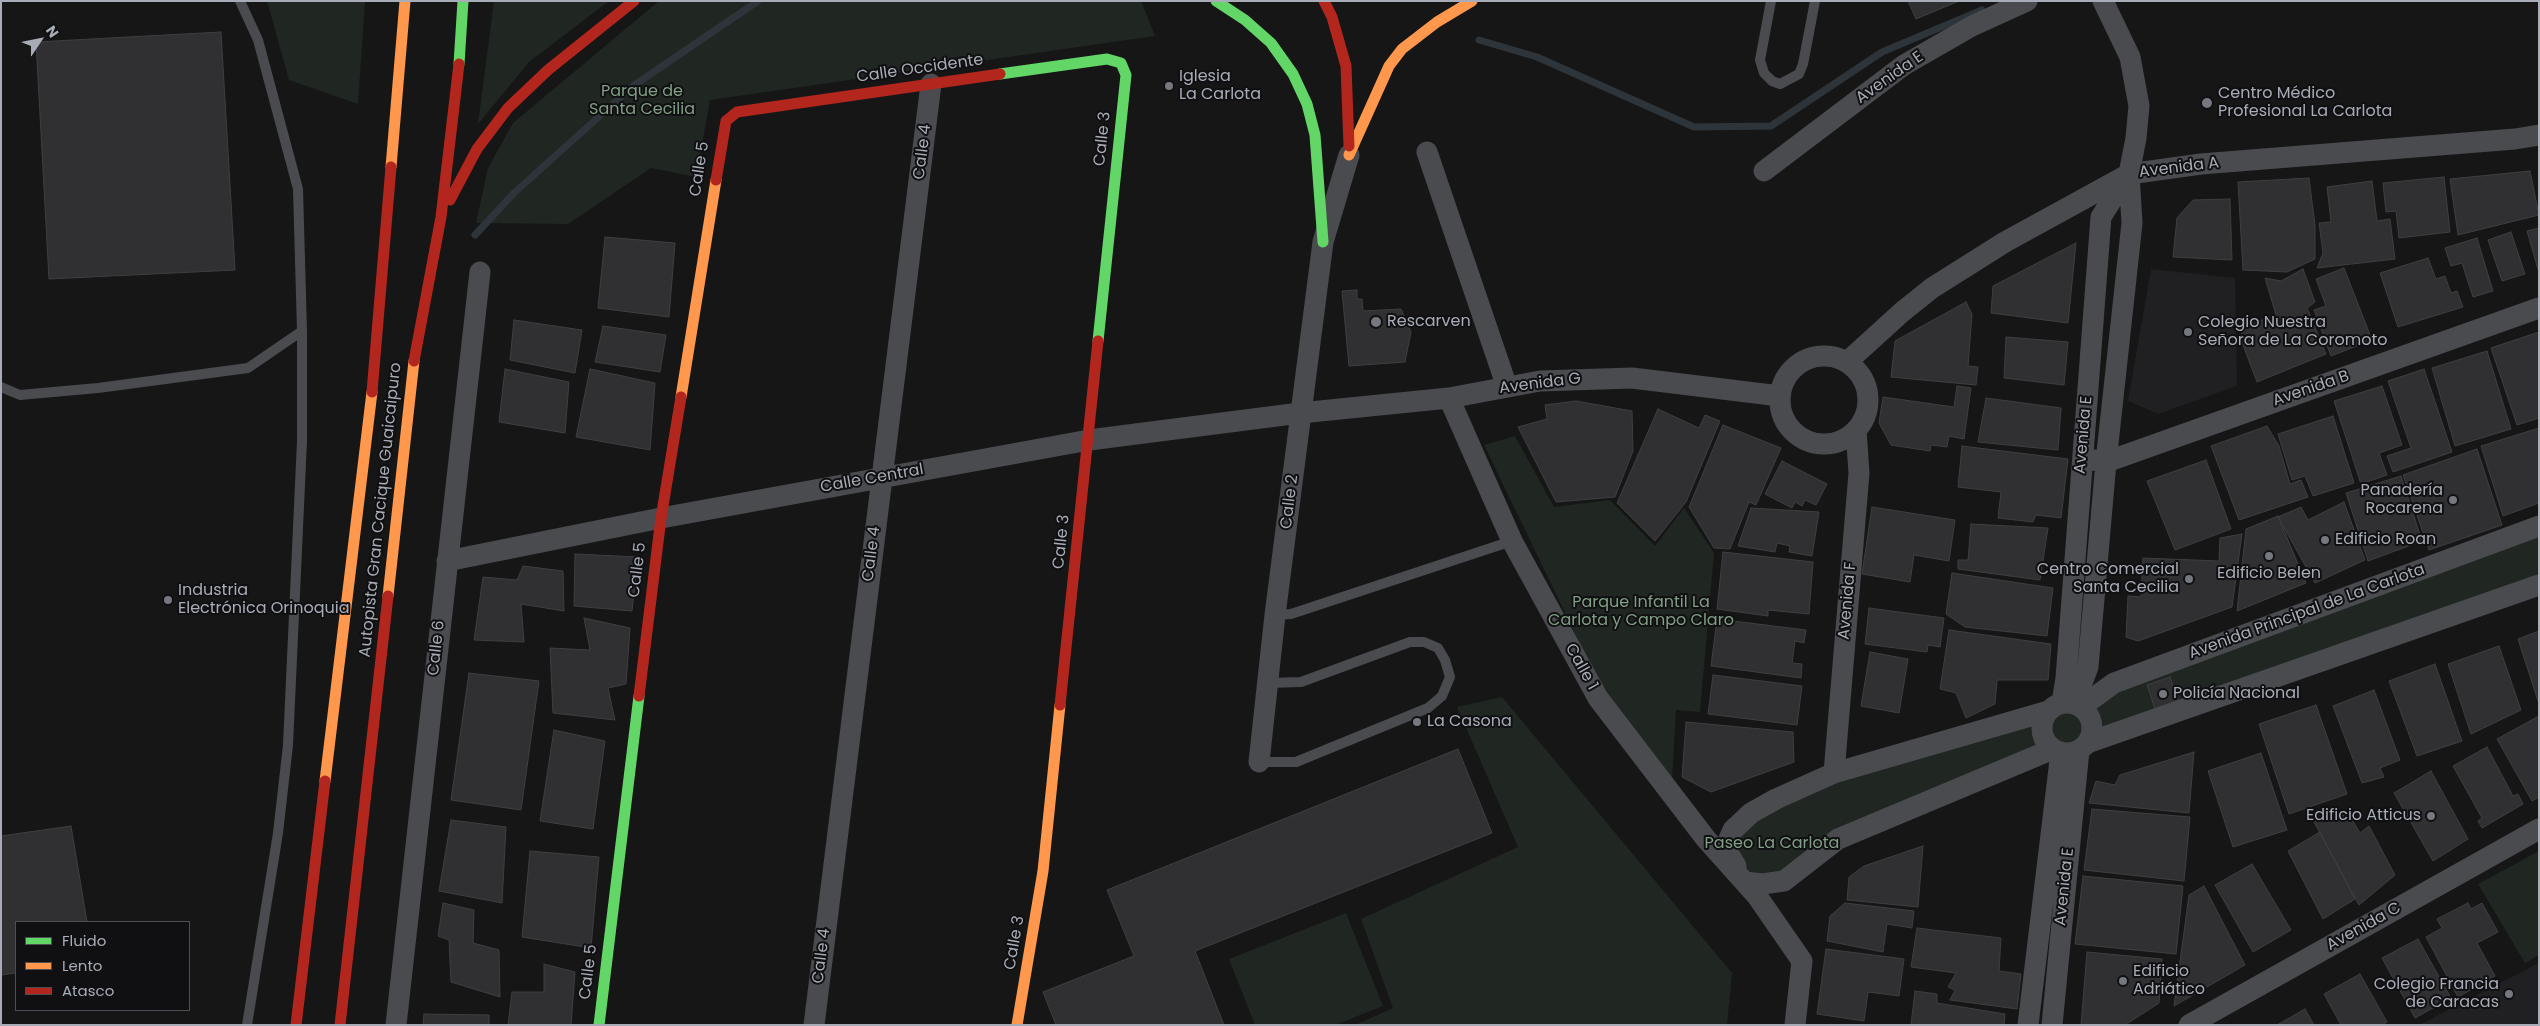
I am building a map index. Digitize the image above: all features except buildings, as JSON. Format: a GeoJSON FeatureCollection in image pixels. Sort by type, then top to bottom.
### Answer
{"type":"FeatureCollection","features":[{"type":"Feature","properties":{"kind":"main road","name":"Autopista Gran Cacique Guaicaipuro"},"geometry":{"type":"LineString","coordinates":[[296,1025],[373,386],[405,1]]}},
{"type":"Feature","properties":{"kind":"main road","name":"Autopista Gran Cacique Guaicaipuro"},"geometry":{"type":"LineString","coordinates":[[340,1025],[415,356],[441,217],[457,88],[463,1]]}},
{"type":"Feature","properties":{"kind":"main road"},"geometry":{"type":"LineString","coordinates":[[441,217],[477,149],[508,108],[548,70],[634,1]]}},
{"type":"Feature","properties":{"kind":"main road"},"geometry":{"type":"LineString","coordinates":[[1216,1],[1246,20],[1271,43],[1293,74],[1307,104],[1315,136],[1323,242]]}},
{"type":"Feature","properties":{"kind":"main road"},"geometry":{"type":"LineString","coordinates":[[1324,1],[1338,37],[1346,66],[1349,155]]}},
{"type":"Feature","properties":{"kind":"main road"},"geometry":{"type":"LineString","coordinates":[[1349,155],[1389,66],[1402,48],[1437,22],[1472,1]]}},
{"type":"Feature","properties":{"kind":"main road","name":"Calle Occidente"},"geometry":{"type":"LineString","coordinates":[[726,121],[737,112],[1106,58],[1121,63]]}},
{"type":"Feature","properties":{"kind":"main road","name":"Calle 3"},"geometry":{"type":"LineString","coordinates":[[1018,1025],[1043,871],[1126,75],[1121,63]]}},
{"type":"Feature","properties":{"kind":"main road","name":"Calle 5"},"geometry":{"type":"LineString","coordinates":[[599,1025],[660,518],[726,121]]}},
{"type":"Feature","properties":{"kind":"street","name":"Avenida E"},"geometry":{"type":"LineString","coordinates":[[1764,171],[1904,65],[1972,26],[2027,1]]}},
{"type":"Feature","properties":{"kind":"street","name":"Avenida E"},"geometry":{"type":"LineString","coordinates":[[2066,706],[2088,667],[2106,462],[2132,222],[2129,174],[2136,138],[2139,106],[2130,57],[2103,1]]}},
{"type":"Feature","properties":{"kind":"street","name":"Calle 4"},"geometry":{"type":"LineString","coordinates":[[814,1025],[931,84]]}},
{"type":"Feature","properties":{"kind":"street","name":"Avenida A"},"geometry":{"type":"LineString","coordinates":[[1848,362],[1902,312],[1932,288],[2005,242],[2129,174],[2201,164],[2515,139],[2539,135]]}},
{"type":"Feature","properties":{"kind":"street"},"geometry":{"type":"LineString","coordinates":[[1427,152],[1507,387]]}},
{"type":"Feature","properties":{"kind":"street","name":"Calle 2"},"geometry":{"type":"LineString","coordinates":[[1259,762],[1275,615],[1323,242],[1349,155]]}},
{"type":"Feature","properties":{"kind":"street","name":"Avenida E"},"geometry":{"type":"LineString","coordinates":[[2066,706],[2066,678],[2101,217],[2129,174]]}},
{"type":"Feature","properties":{"kind":"street","name":"Calle 6"},"geometry":{"type":"LineString","coordinates":[[396,1025],[480,272]]}},
{"type":"Feature","properties":{"kind":"street","name":"Avenida B"},"geometry":{"type":"LineString","coordinates":[[2082,459],[2106,462],[2539,308]]}},
{"type":"Feature","properties":{"kind":"street"},"geometry":{"type":"LineString","coordinates":[[1828,355],[1848,362],[1864,382],[1868,394],[1863,420],[1856,430],[1846,438],[1833,443],[1819,443],[1806,440],[1786,422],[1781,409],[1780,396],[1784,380],[1795,366],[1809,358],[1828,355]]}},
{"type":"Feature","properties":{"kind":"street","name":"Avenida G"},"geometry":{"type":"LineString","coordinates":[[1300,413],[1449,398],[1540,381],[1632,378],[1780,396]]}},
{"type":"Feature","properties":{"kind":"street","name":"Calle 1"},"geometry":{"type":"LineString","coordinates":[[1449,398],[1512,541],[1598,698],[1706,839],[1745,882]]}},
{"type":"Feature","properties":{"kind":"street","name":"Calle Central"},"geometry":{"type":"LineString","coordinates":[[447,561],[660,518],[1089,440],[1300,413]]}},
{"type":"Feature","properties":{"kind":"street","name":"Avenida F"},"geometry":{"type":"LineString","coordinates":[[1834,773],[1859,473],[1856,430]]}},
{"type":"Feature","properties":{"kind":"street","name":"Avenida Principal de La Carlota"},"geometry":{"type":"LineString","coordinates":[[1745,882],[1725,848],[1733,830],[1762,805],[1834,773],[2066,706],[2114,683],[2539,526]]}},
{"type":"Feature","properties":{"kind":"street"},"geometry":{"type":"LineString","coordinates":[[1745,882],[1762,884],[1784,881],[1838,840],[2070,749],[2539,584]]}},
{"type":"Feature","properties":{"kind":"street"},"geometry":{"type":"LineString","coordinates":[[2066,706],[2091,721],[2092,732],[2070,749],[2042,734],[2043,720],[2066,706]]}},
{"type":"Feature","properties":{"kind":"street","name":"Avenida E"},"geometry":{"type":"LineString","coordinates":[[2028,1025],[2070,749]]}},
{"type":"Feature","properties":{"kind":"street","name":"Avenida E"},"geometry":{"type":"LineString","coordinates":[[2052,1025],[2070,749]]}},
{"type":"Feature","properties":{"kind":"street","name":"Avenida C"},"geometry":{"type":"LineString","coordinates":[[2190,1025],[2539,829]]}},
{"type":"Feature","properties":{"kind":"street"},"geometry":{"type":"LineString","coordinates":[[1745,882],[1802,961],[1796,1025]]}},
{"type":"Feature","properties":{"kind":"lane"},"geometry":{"type":"LineString","coordinates":[[240,1],[258,40],[298,189],[302,331],[302,441],[288,745],[278,834],[247,1025]]}},
{"type":"Feature","properties":{"kind":"lane"},"geometry":{"type":"LineString","coordinates":[[1771,1],[1760,60],[1764,73],[1772,81],[1780,84],[1799,74],[1803,64],[1815,1]]}},
{"type":"Feature","properties":{"kind":"lane"},"geometry":{"type":"LineString","coordinates":[[1,387],[20,395],[98,388],[248,368],[302,331]]}},
{"type":"Feature","properties":{"kind":"lane"},"geometry":{"type":"LineString","coordinates":[[1275,615],[1291,614],[1512,541]]}},
{"type":"Feature","properties":{"kind":"lane"},"geometry":{"type":"LineString","coordinates":[[1259,762],[1296,762],[1428,708],[1442,696],[1450,677],[1445,660],[1438,648],[1424,642],[1410,642],[1301,682],[1268,683]]}},
{"type":"Feature","properties":{"kind":"shaded area","name":"Colegio Nuestra Señora de La Coromoto"},"geometry":{"type":"Polygon","coordinates":[[[2151,269],[2235,278],[2237,386],[2158,414],[2128,401],[2151,269]]]}},
{"type":"Feature","properties":{"kind":"shaded area","name":"Colegio Francia de Caracas"},"geometry":{"type":"Polygon","coordinates":[[[2539,963],[2539,1025],[2419,1025],[2539,963]]]}},
{"type":"Feature","properties":{"kind":"green space"},"geometry":{"type":"Polygon","coordinates":[[[267,1],[365,1],[358,104],[289,80],[267,1]]]}},
{"type":"Feature","properties":{"kind":"green space"},"geometry":{"type":"Polygon","coordinates":[[[494,1],[609,1],[529,62],[478,124],[494,1]]]}},
{"type":"Feature","properties":{"kind":"green space","name":"Parque de Santa Cecilia"},"geometry":{"type":"Polygon","coordinates":[[[659,1],[1141,1],[1155,36],[710,100],[696,177],[651,168],[568,224],[476,223],[488,168],[513,123],[659,1]]]}},
{"type":"Feature","properties":{"kind":"green space","name":"Parque Infantil La Carlota y Campo Claro"},"geometry":{"type":"Polygon","coordinates":[[[1515,436],[1554,507],[1610,500],[1655,546],[1684,508],[1714,553],[1700,712],[1676,710],[1672,780],[1599,683],[1484,445],[1515,436]]]}},
{"type":"Feature","properties":{"kind":"green space","name":"Paseo La Carlota"},"geometry":{"type":"Polygon","coordinates":[[[2539,526],[2539,585],[2087,743],[1838,839],[1791,877],[1745,882],[1728,839],[1762,805],[2048,711],[2539,526]]]}},
{"type":"Feature","properties":{"kind":"green space"},"geometry":{"type":"Polygon","coordinates":[[[1502,697],[1732,973],[1727,1025],[1355,1025],[1393,1008],[1361,919],[1518,847],[1457,707],[1502,697]]]}},
{"type":"Feature","properties":{"kind":"green space"},"geometry":{"type":"Polygon","coordinates":[[[2539,851],[2539,955],[2525,963],[2478,884],[2539,851]]]}},
{"type":"Feature","properties":{"kind":"green space"},"geometry":{"type":"Polygon","coordinates":[[[1346,913],[1383,1006],[1335,1025],[1255,1025],[1229,959],[1346,913]]]}},
{"type":"Feature","properties":{"kind":"waterway"},"geometry":{"type":"LineString","coordinates":[[475,235],[514,193],[633,86],[758,1]]}},
{"type":"Feature","properties":{"kind":"waterway"},"geometry":{"type":"LineString","coordinates":[[1479,40],[1537,57],[1694,127],[1771,126],[1882,52],[1982,10]]}},
{"type":"Feature","properties":{"kind":"traffic: fast"},"geometry":{"type":"LineString","coordinates":[[459,64],[463,1]]}},
{"type":"Feature","properties":{"kind":"traffic: fast"},"geometry":{"type":"LineString","coordinates":[[1216,1],[1245,20],[1271,43],[1293,74],[1307,104],[1315,135],[1323,242]]}},
{"type":"Feature","properties":{"kind":"traffic: fast"},"geometry":{"type":"LineString","coordinates":[[1000,74],[1107,59],[1121,63],[1126,75],[1098,341]]}},
{"type":"Feature","properties":{"kind":"traffic: fast"},"geometry":{"type":"LineString","coordinates":[[599,1025],[639,696]]}},
{"type":"Feature","properties":{"kind":"traffic: slow"},"geometry":{"type":"LineString","coordinates":[[391,167],[405,1]]}},
{"type":"Feature","properties":{"kind":"traffic: slow"},"geometry":{"type":"LineString","coordinates":[[1349,155],[1389,66],[1402,49],[1437,22],[1472,1]]}},
{"type":"Feature","properties":{"kind":"traffic: slow"},"geometry":{"type":"LineString","coordinates":[[681,397],[716,180]]}},
{"type":"Feature","properties":{"kind":"traffic: slow"},"geometry":{"type":"LineString","coordinates":[[388,596],[414,361]]}},
{"type":"Feature","properties":{"kind":"traffic: slow"},"geometry":{"type":"LineString","coordinates":[[325,781],[372,392]]}},
{"type":"Feature","properties":{"kind":"traffic: slow"},"geometry":{"type":"LineString","coordinates":[[1017,1025],[1043,871],[1060,705]]}},
{"type":"Feature","properties":{"kind":"traffic: jam"},"geometry":{"type":"LineString","coordinates":[[450,200],[477,149],[508,108],[548,70],[634,1]]}},
{"type":"Feature","properties":{"kind":"traffic: jam"},"geometry":{"type":"LineString","coordinates":[[1324,1],[1332,17],[1346,66],[1349,146]]}},
{"type":"Feature","properties":{"kind":"traffic: jam"},"geometry":{"type":"LineString","coordinates":[[414,361],[441,217],[459,64]]}},
{"type":"Feature","properties":{"kind":"traffic: jam"},"geometry":{"type":"LineString","coordinates":[[716,180],[726,121],[737,112],[1000,74]]}},
{"type":"Feature","properties":{"kind":"traffic: jam"},"geometry":{"type":"LineString","coordinates":[[372,392],[391,167]]}},
{"type":"Feature","properties":{"kind":"traffic: jam"},"geometry":{"type":"LineString","coordinates":[[1060,705],[1098,341]]}},
{"type":"Feature","properties":{"kind":"traffic: jam"},"geometry":{"type":"LineString","coordinates":[[639,696],[661,518],[681,397]]}},
{"type":"Feature","properties":{"kind":"traffic: jam"},"geometry":{"type":"LineString","coordinates":[[340,1025],[388,596]]}},
{"type":"Feature","properties":{"kind":"traffic: jam"},"geometry":{"type":"LineString","coordinates":[[296,1025],[325,781]]}},
{"type":"Feature","properties":{"kind":"place","name":"Iglesia La Carlota"},"geometry":{"type":"Point","coordinates":[1169,86]}},
{"type":"Feature","properties":{"kind":"place","name":"Centro Médico Profesional La Carlota"},"geometry":{"type":"Point","coordinates":[2207,103]}},
{"type":"Feature","properties":{"kind":"place","name":"Rescarven"},"geometry":{"type":"Point","coordinates":[1376,322]}},
{"type":"Feature","properties":{"kind":"place","name":"Colegio Nuestra Señora de La Coromoto"},"geometry":{"type":"Point","coordinates":[2188,332]}},
{"type":"Feature","properties":{"kind":"place","name":"Panadería Rocarena"},"geometry":{"type":"Point","coordinates":[2453,500]}},
{"type":"Feature","properties":{"kind":"place","name":"Edificio Roan"},"geometry":{"type":"Point","coordinates":[2325,540]}},
{"type":"Feature","properties":{"kind":"place","name":"Edificio Belen"},"geometry":{"type":"Point","coordinates":[2269,556]}},
{"type":"Feature","properties":{"kind":"place","name":"Centro Comercial Santa Cecilia"},"geometry":{"type":"Point","coordinates":[2189,579]}},
{"type":"Feature","properties":{"kind":"place","name":"Industria Electrónica Orinoquia"},"geometry":{"type":"Point","coordinates":[168,600]}},
{"type":"Feature","properties":{"kind":"place","name":"Policía Nacional"},"geometry":{"type":"Point","coordinates":[2163,694]}},
{"type":"Feature","properties":{"kind":"place","name":"La Casona"},"geometry":{"type":"Point","coordinates":[1417,722]}},
{"type":"Feature","properties":{"kind":"place","name":"Edificio Atticus"},"geometry":{"type":"Point","coordinates":[2431,816]}},
{"type":"Feature","properties":{"kind":"place","name":"Edificio Adriático"},"geometry":{"type":"Point","coordinates":[2123,981]}},
{"type":"Feature","properties":{"kind":"place","name":"Colegio Francia de Caracas"},"geometry":{"type":"Point","coordinates":[2509,994]}}]}
